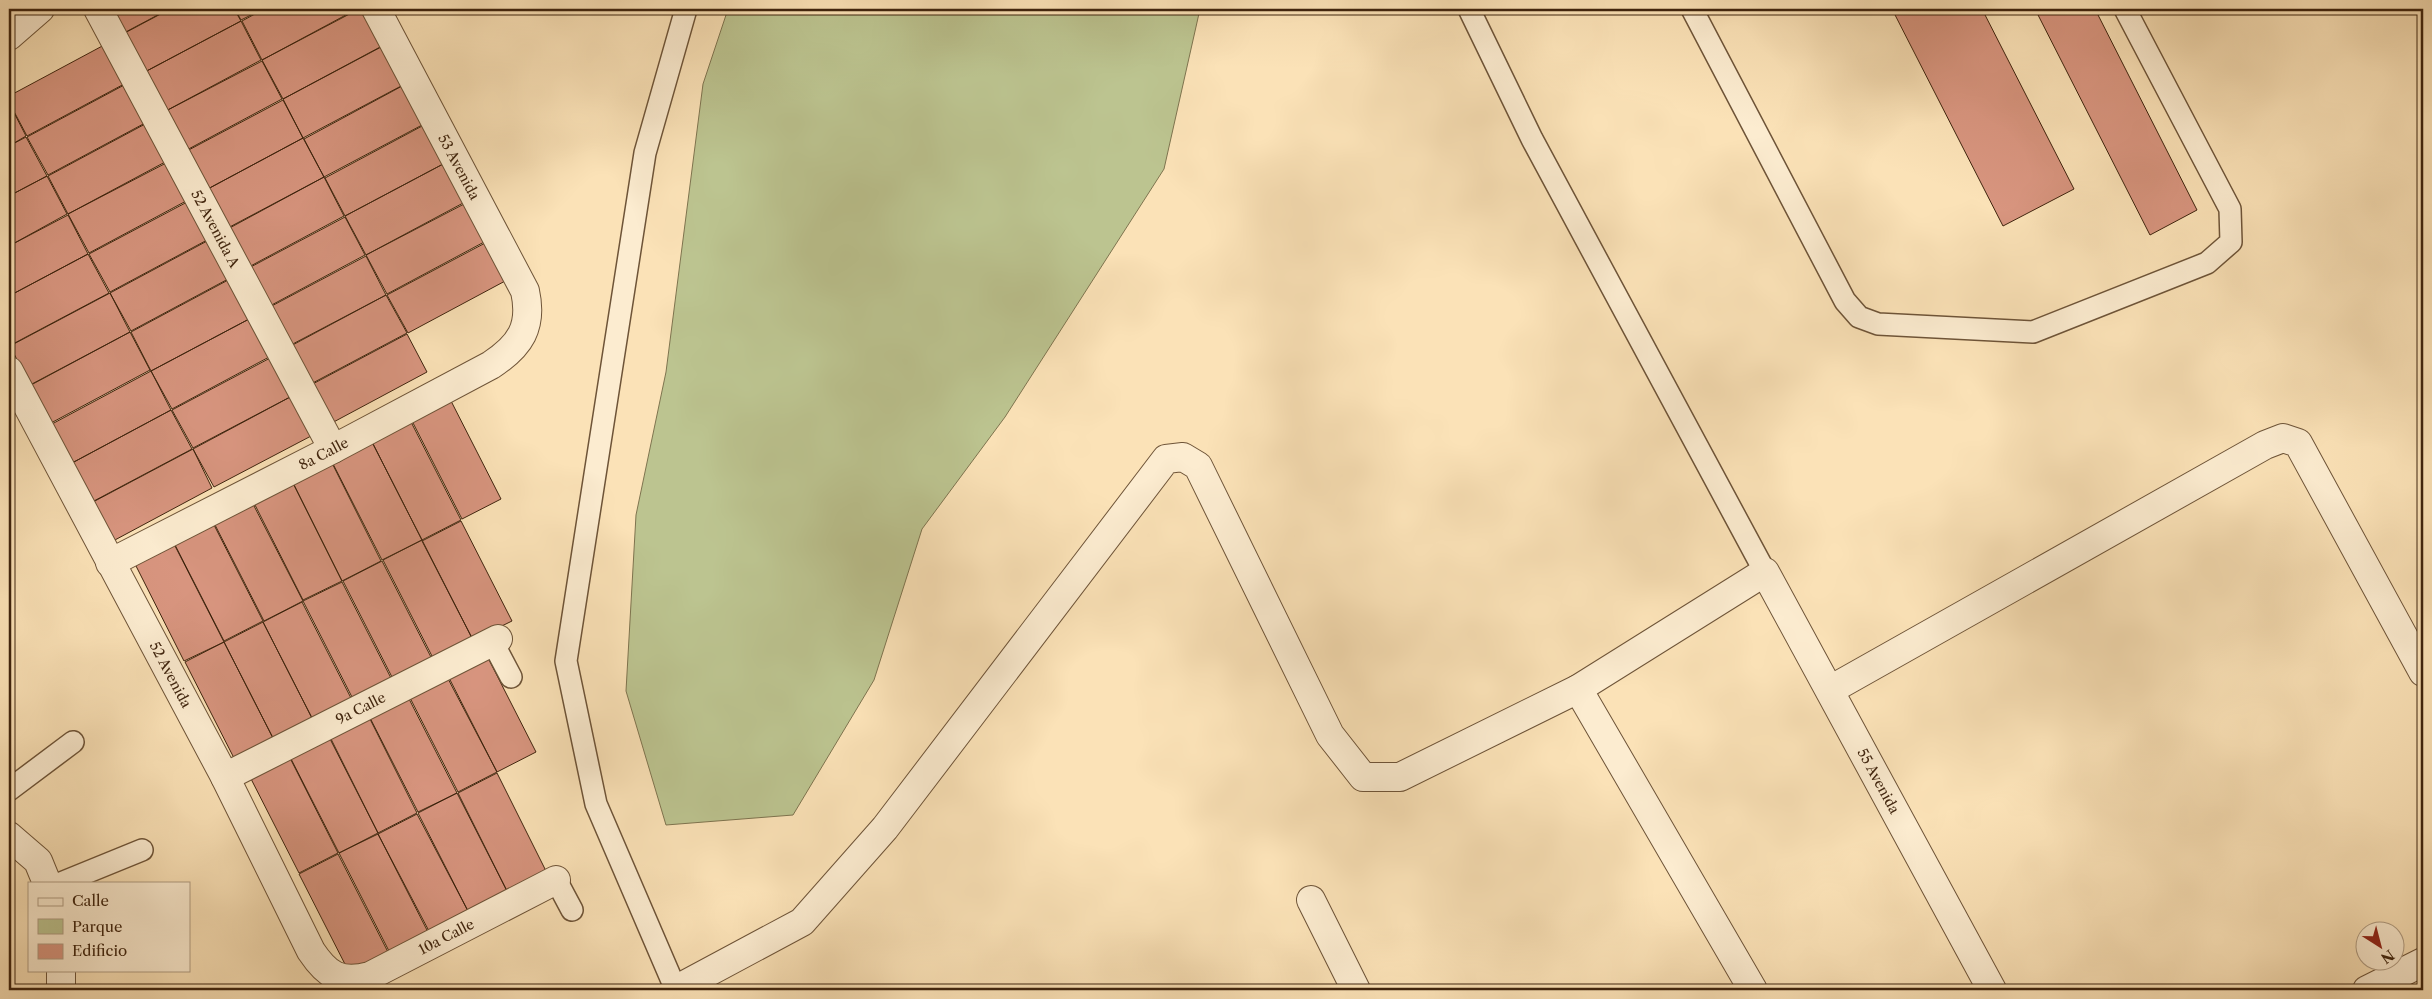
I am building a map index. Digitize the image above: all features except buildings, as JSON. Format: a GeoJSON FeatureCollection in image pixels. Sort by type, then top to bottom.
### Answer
{"type":"FeatureCollection","features":[{"type":"Feature","properties":{"kind":"street"},"geometry":{"type":"LineString","coordinates":[[9,36],[40,9]]}},
{"type":"Feature","properties":{"kind":"street","name":"52 Avenida A"},"geometry":{"type":"LineString","coordinates":[[98,9],[333,449]]}},
{"type":"Feature","properties":{"kind":"street","name":"53 Avenida"},"geometry":{"type":"LineString","coordinates":[[376,9],[525,291],[528,316],[525,328]]}},
{"type":"Feature","properties":{"kind":"street","name":"8a Calle"},"geometry":{"type":"LineString","coordinates":[[110,563],[333,449],[491,365],[511,350],[525,328]]}},
{"type":"Feature","properties":{"kind":"street","name":"52 Avenida"},"geometry":{"type":"LineString","coordinates":[[9,371],[225,777],[311,951],[324,969],[333,975]]}},
{"type":"Feature","properties":{"kind":"street"},"geometry":{"type":"LineString","coordinates":[[1830,690],[2256,450],[2283,438],[2298,443],[2423,672]]}},
{"type":"Feature","properties":{"kind":"street"},"geometry":{"type":"LineString","coordinates":[[675,990],[802,922],[886,828],[1166,459],[1183,457],[1198,466],[1330,736],[1363,777],[1400,776],[1578,689],[1765,572]]}},
{"type":"Feature","properties":{"kind":"street","name":"55 Avenida"},"geometry":{"type":"LineString","coordinates":[[1765,572],[1992,990]]}},
{"type":"Feature","properties":{"kind":"street","name":"9a Calle"},"geometry":{"type":"LineString","coordinates":[[225,777],[495,640]]}},
{"type":"Feature","properties":{"kind":"street"},"geometry":{"type":"LineString","coordinates":[[1578,689],[1753,990]]}},
{"type":"Feature","properties":{"kind":"street"},"geometry":{"type":"LineString","coordinates":[[9,836],[38,861],[47,882]]}},
{"type":"Feature","properties":{"kind":"street","name":"10a Calle"},"geometry":{"type":"LineString","coordinates":[[333,975],[356,980],[370,976],[556,880]]}},
{"type":"Feature","properties":{"kind":"street"},"geometry":{"type":"LineString","coordinates":[[1310,900],[1356,990]]}},
{"type":"Feature","properties":{"kind":"street"},"geometry":{"type":"LineString","coordinates":[[2367,990],[2423,962]]}},
{"type":"Feature","properties":{"kind":"street"},"geometry":{"type":"LineString","coordinates":[[61,972],[61,990]]}},
{"type":"Feature","properties":{"kind":"lane"},"geometry":{"type":"LineString","coordinates":[[675,990],[596,804],[566,661],[645,153],[686,9]]}},
{"type":"Feature","properties":{"kind":"lane"},"geometry":{"type":"LineString","coordinates":[[1469,9],[1532,138],[1765,572]]}},
{"type":"Feature","properties":{"kind":"lane"},"geometry":{"type":"LineString","coordinates":[[1692,9],[1845,301],[1859,318],[1878,324],[2033,332],[2207,263],[2231,242],[2230,209],[2125,9]]}},
{"type":"Feature","properties":{"kind":"lane"},"geometry":{"type":"LineString","coordinates":[[495,640],[512,677]]}},
{"type":"Feature","properties":{"kind":"lane"},"geometry":{"type":"LineString","coordinates":[[9,790],[73,742]]}},
{"type":"Feature","properties":{"kind":"lane"},"geometry":{"type":"LineString","coordinates":[[63,882],[142,850]]}},
{"type":"Feature","properties":{"kind":"lane"},"geometry":{"type":"LineString","coordinates":[[556,880],[572,910]]}},
{"type":"Feature","properties":{"kind":"green space"},"geometry":{"type":"Polygon","coordinates":[[[728,9],[1200,9],[1164,169],[1005,417],[922,529],[874,680],[793,815],[666,825],[626,691],[636,515],[666,372],[703,84],[728,9]]]}}]}
